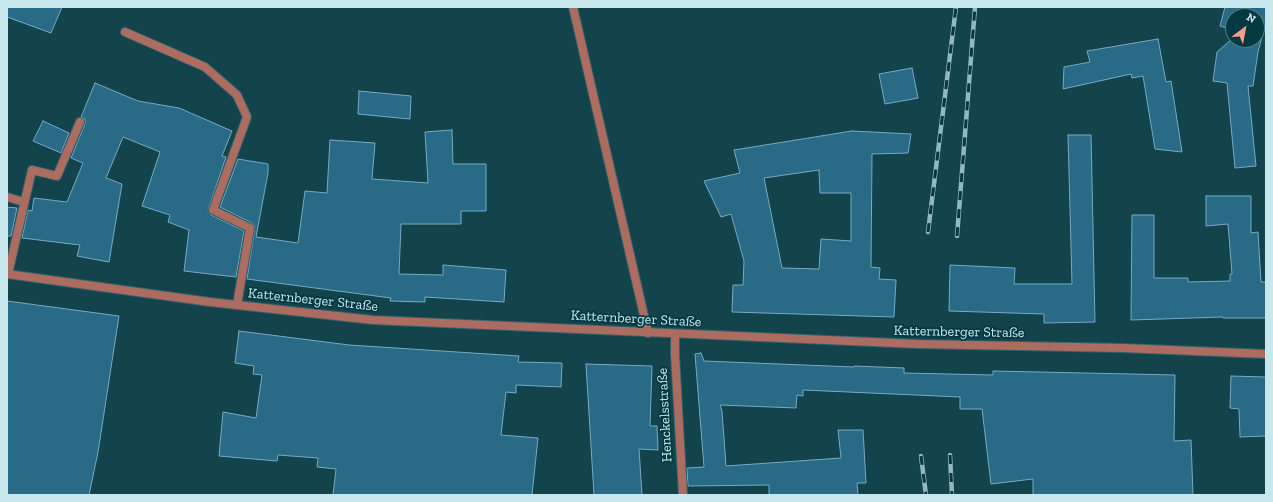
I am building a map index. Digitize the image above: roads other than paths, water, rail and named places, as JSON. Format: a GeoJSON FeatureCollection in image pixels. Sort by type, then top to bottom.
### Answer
{"type":"FeatureCollection","features":[{"type":"Feature","properties":{"kind":"street"},"geometry":{"type":"LineString","coordinates":[[572,7],[648,333]]}},
{"type":"Feature","properties":{"kind":"street"},"geometry":{"type":"LineString","coordinates":[[124,32],[205,67],[237,95],[247,117],[213,210],[250,228],[237,305]]}},
{"type":"Feature","properties":{"kind":"street"},"geometry":{"type":"LineString","coordinates":[[7,274],[32,170],[57,176],[80,122]]}},
{"type":"Feature","properties":{"kind":"street"},"geometry":{"type":"LineString","coordinates":[[7,197],[24,202]]}},
{"type":"Feature","properties":{"kind":"street","name":"Katternberger Straße"},"geometry":{"type":"LineString","coordinates":[[7,274],[237,305],[373,320],[918,344],[1123,348],[1266,354]]}},
{"type":"Feature","properties":{"kind":"street","name":"Henckelsstraße"},"geometry":{"type":"LineString","coordinates":[[676,334],[675,355],[684,495]]}},
{"type":"Feature","properties":{"kind":"railway"},"geometry":{"type":"LineString","coordinates":[[928,232],[956,7]]}},
{"type":"Feature","properties":{"kind":"railway"},"geometry":{"type":"LineString","coordinates":[[957,236],[975,7]]}},
{"type":"Feature","properties":{"kind":"railway"},"geometry":{"type":"LineString","coordinates":[[950,455],[952,495]]}},
{"type":"Feature","properties":{"kind":"railway"},"geometry":{"type":"LineString","coordinates":[[921,456],[926,495]]}}]}
